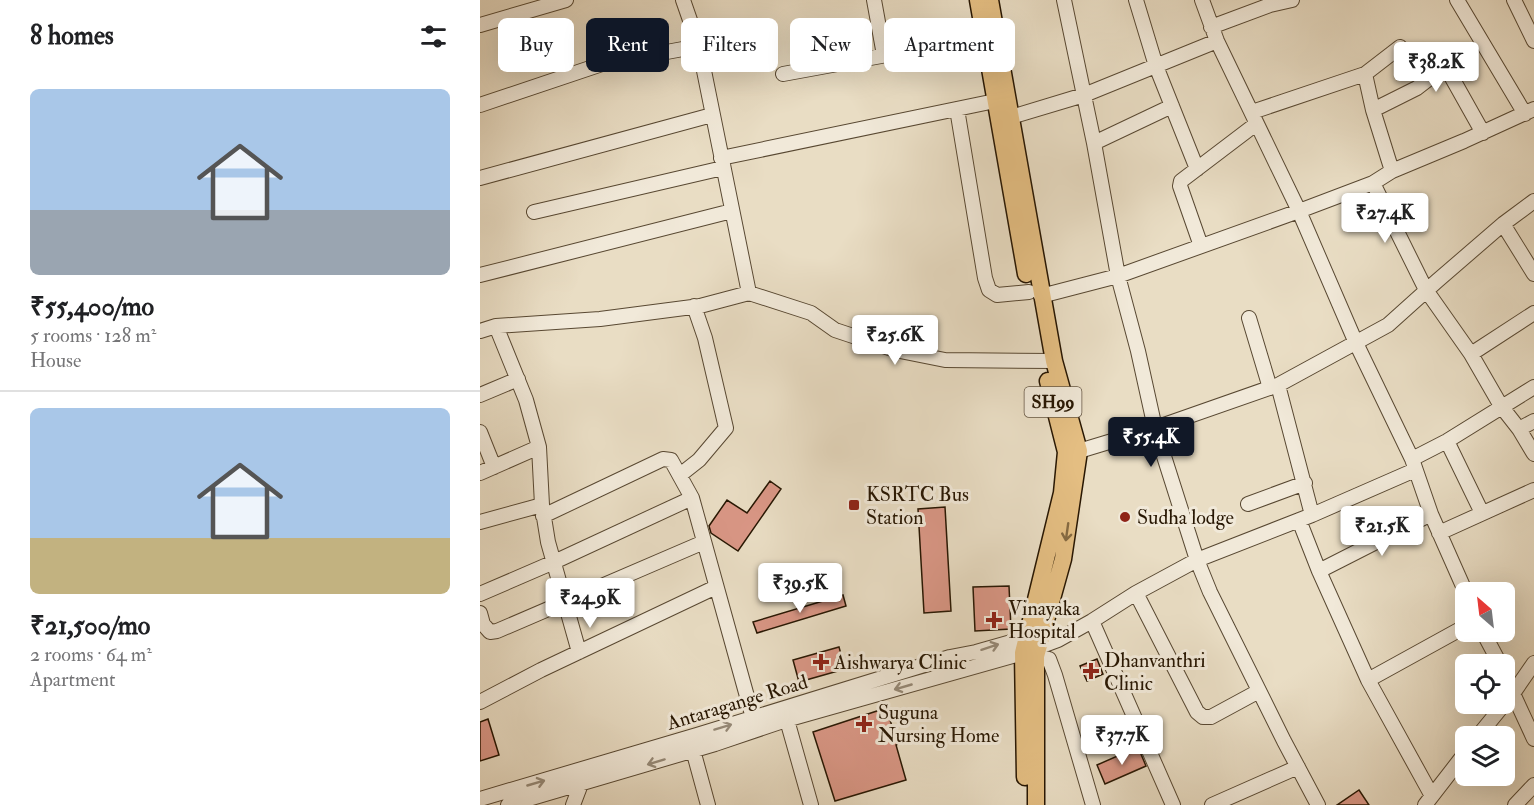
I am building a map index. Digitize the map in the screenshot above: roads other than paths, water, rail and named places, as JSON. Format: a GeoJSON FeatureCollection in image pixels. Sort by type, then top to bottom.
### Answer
{"type":"FeatureCollection","features":[{"type":"Feature","properties":{"kind":"main road","name":"SH99"},"geometry":{"type":"LineString","coordinates":[[978,0],[981,18]]}},
{"type":"Feature","properties":{"kind":"main road","name":"SH99"},"geometry":{"type":"LineString","coordinates":[[990,0],[1011,117],[1035,294]]}},
{"type":"Feature","properties":{"kind":"main road","name":"SH99"},"geometry":{"type":"LineString","coordinates":[[990,72],[1048,362],[1072,452],[1033,645],[1025,805]]}},
{"type":"Feature","properties":{"kind":"main road","name":"SH99"},"geometry":{"type":"LineString","coordinates":[[1033,645],[1036,805]]}},
{"type":"Feature","properties":{"kind":"street"},"geometry":{"type":"LineString","coordinates":[[480,25],[566,0]]}},
{"type":"Feature","properties":{"kind":"street"},"geometry":{"type":"LineString","coordinates":[[682,0],[689,18]]}},
{"type":"Feature","properties":{"kind":"street"},"geometry":{"type":"LineString","coordinates":[[783,74],[884,55],[874,0]]}},
{"type":"Feature","properties":{"kind":"street"},"geometry":{"type":"LineString","coordinates":[[1064,0],[1094,143],[1118,276],[1155,428],[1197,560],[1210,592],[1318,805]]}},
{"type":"Feature","properties":{"kind":"street"},"geometry":{"type":"LineString","coordinates":[[1136,0],[1156,66],[1197,169]]}},
{"type":"Feature","properties":{"kind":"street"},"geometry":{"type":"LineString","coordinates":[[1202,0],[1217,41],[1299,211],[1356,343],[1413,465],[1431,514],[1461,582]]}},
{"type":"Feature","properties":{"kind":"street"},"geometry":{"type":"LineString","coordinates":[[1211,27],[1269,3],[1292,0]]}},
{"type":"Feature","properties":{"kind":"street"},"geometry":{"type":"LineString","coordinates":[[957,109],[989,290],[997,295],[1035,294],[1118,276],[1372,183],[1392,171],[1529,111],[1457,0]]}},
{"type":"Feature","properties":{"kind":"street"},"geometry":{"type":"LineString","coordinates":[[1514,0],[1534,40]]}},
{"type":"Feature","properties":{"kind":"street"},"geometry":{"type":"LineString","coordinates":[[1011,117],[1084,95],[1217,41]]}},
{"type":"Feature","properties":{"kind":"street"},"geometry":{"type":"LineString","coordinates":[[1201,246],[1180,186],[1181,181],[1254,118],[1365,74],[1400,47]]}},
{"type":"Feature","properties":{"kind":"street"},"geometry":{"type":"LineString","coordinates":[[480,105],[602,64],[681,49]]}},
{"type":"Feature","properties":{"kind":"street"},"geometry":{"type":"LineString","coordinates":[[1373,110],[1416,88],[1439,71],[1444,71],[1451,76],[1483,133]]}},
{"type":"Feature","properties":{"kind":"street"},"geometry":{"type":"LineString","coordinates":[[704,72],[749,293]]}},
{"type":"Feature","properties":{"kind":"street"},"geometry":{"type":"LineString","coordinates":[[1365,74],[1373,110],[1392,171]]}},
{"type":"Feature","properties":{"kind":"street"},"geometry":{"type":"LineString","coordinates":[[534,212],[722,163],[995,101]]}},
{"type":"Feature","properties":{"kind":"street"},"geometry":{"type":"LineString","coordinates":[[1094,143],[1172,106]]}},
{"type":"Feature","properties":{"kind":"street"},"geometry":{"type":"LineString","coordinates":[[480,177],[712,115]]}},
{"type":"Feature","properties":{"kind":"street"},"geometry":{"type":"LineString","coordinates":[[1372,183],[1426,290],[1472,354],[1501,406],[1519,429],[1534,454]]}},
{"type":"Feature","properties":{"kind":"street"},"geometry":{"type":"LineString","coordinates":[[1072,452],[1155,428],[1274,386],[1388,326],[1503,224],[1534,201]]}},
{"type":"Feature","properties":{"kind":"street"},"geometry":{"type":"LineString","coordinates":[[480,275],[732,211]]}},
{"type":"Feature","properties":{"kind":"street"},"geometry":{"type":"LineString","coordinates":[[1503,224],[1534,274]]}},
{"type":"Feature","properties":{"kind":"street"},"geometry":{"type":"LineString","coordinates":[[480,331],[496,326],[600,319],[694,306],[749,293],[811,313],[835,330],[895,350],[945,360],[1048,362]]}},
{"type":"Feature","properties":{"kind":"street"},"geometry":{"type":"LineString","coordinates":[[680,475],[699,460],[726,428],[705,338],[694,306]]}},
{"type":"Feature","properties":{"kind":"street"},"geometry":{"type":"LineString","coordinates":[[1472,354],[1534,313]]}},
{"type":"Feature","properties":{"kind":"street"},"geometry":{"type":"LineString","coordinates":[[1250,318],[1305,483],[1306,518],[1319,571],[1368,680],[1428,801],[1455,766]]}},
{"type":"Feature","properties":{"kind":"street"},"geometry":{"type":"LineString","coordinates":[[496,326],[526,400],[539,447],[543,511],[564,602],[579,652]]}},
{"type":"Feature","properties":{"kind":"street"},"geometry":{"type":"LineString","coordinates":[[480,395],[518,379]]}},
{"type":"Feature","properties":{"kind":"street"},"geometry":{"type":"LineString","coordinates":[[1033,645],[1058,640],[1136,593],[1197,560],[1306,518],[1413,465],[1501,406],[1534,387]]}},
{"type":"Feature","properties":{"kind":"street"},"geometry":{"type":"LineString","coordinates":[[1519,429],[1534,421]]}},
{"type":"Feature","properties":{"kind":"street"},"geometry":{"type":"LineString","coordinates":[[480,432],[494,467]]}},
{"type":"Feature","properties":{"kind":"street"},"geometry":{"type":"LineString","coordinates":[[1447,441],[1482,513]]}},
{"type":"Feature","properties":{"kind":"street"},"geometry":{"type":"LineString","coordinates":[[480,473],[539,447]]}},
{"type":"Feature","properties":{"kind":"street"},"geometry":{"type":"LineString","coordinates":[[480,522],[543,511],[663,459],[671,460],[692,498],[753,718]]}},
{"type":"Feature","properties":{"kind":"street"},"geometry":{"type":"LineString","coordinates":[[1248,504],[1305,483]]}},
{"type":"Feature","properties":{"kind":"street"},"geometry":{"type":"LineString","coordinates":[[1439,533],[1534,490]]}},
{"type":"Feature","properties":{"kind":"street"},"geometry":{"type":"LineString","coordinates":[[480,594],[692,498]]}},
{"type":"Feature","properties":{"kind":"street"},"geometry":{"type":"LineString","coordinates":[[1319,571],[1431,514]]}},
{"type":"Feature","properties":{"kind":"street"},"geometry":{"type":"LineString","coordinates":[[480,613],[483,624],[490,632],[497,631],[704,542]]}},
{"type":"Feature","properties":{"kind":"street"},"geometry":{"type":"LineString","coordinates":[[481,697],[716,587]]}},
{"type":"Feature","properties":{"kind":"street"},"geometry":{"type":"LineString","coordinates":[[1136,593],[1197,712],[1203,717],[1211,717],[1259,691]]}},
{"type":"Feature","properties":{"kind":"street"},"geometry":{"type":"LineString","coordinates":[[1092,621],[1173,805]]}},
{"type":"Feature","properties":{"kind":"street"},"geometry":{"type":"LineString","coordinates":[[1368,680],[1455,632]]}},
{"type":"Feature","properties":{"kind":"street"},"geometry":{"type":"LineString","coordinates":[[1033,645],[1049,659],[1093,805]]}},
{"type":"Feature","properties":{"kind":"street","name":"Antaragange Road"},"geometry":{"type":"LineString","coordinates":[[480,799],[581,778],[693,750],[785,714],[1033,645]]}},
{"type":"Feature","properties":{"kind":"street"},"geometry":{"type":"LineString","coordinates":[[1515,691],[1534,663]]}},
{"type":"Feature","properties":{"kind":"street"},"geometry":{"type":"LineString","coordinates":[[1515,694],[1534,739]]}},
{"type":"Feature","properties":{"kind":"street"},"geometry":{"type":"LineString","coordinates":[[785,714],[811,805]]}},
{"type":"Feature","properties":{"kind":"street","name":"Antaragange Road"},"geometry":{"type":"LineString","coordinates":[[508,805],[753,718],[785,714]]}},
{"type":"Feature","properties":{"kind":"street"},"geometry":{"type":"LineString","coordinates":[[1486,726],[1496,714]]}},
{"type":"Feature","properties":{"kind":"street"},"geometry":{"type":"LineString","coordinates":[[693,750],[708,805]]}},
{"type":"Feature","properties":{"kind":"street"},"geometry":{"type":"LineString","coordinates":[[1212,805],[1298,767]]}},
{"type":"Feature","properties":{"kind":"street"},"geometry":{"type":"LineString","coordinates":[[573,805],[581,778]]}},
{"type":"Feature","properties":{"kind":"street"},"geometry":{"type":"LineString","coordinates":[[1515,805],[1534,785]]}},
{"type":"Feature","properties":{"kind":"place","name":"KSRTC Bus Station"},"geometry":{"type":"Point","coordinates":[854,505]}},
{"type":"Feature","properties":{"kind":"place","name":"Sudha lodge"},"geometry":{"type":"Point","coordinates":[1125,517]}},
{"type":"Feature","properties":{"kind":"place","name":"Vinayaka Hospital"},"geometry":{"type":"Point","coordinates":[994,620]}},
{"type":"Feature","properties":{"kind":"place","name":"Aishwarya Clinic"},"geometry":{"type":"Point","coordinates":[821,662]}},
{"type":"Feature","properties":{"kind":"place","name":"Dhanvanthri Clinic"},"geometry":{"type":"Point","coordinates":[1091,671]}},
{"type":"Feature","properties":{"kind":"place","name":"Suguna Nursing Home"},"geometry":{"type":"Point","coordinates":[864,724]}}]}
